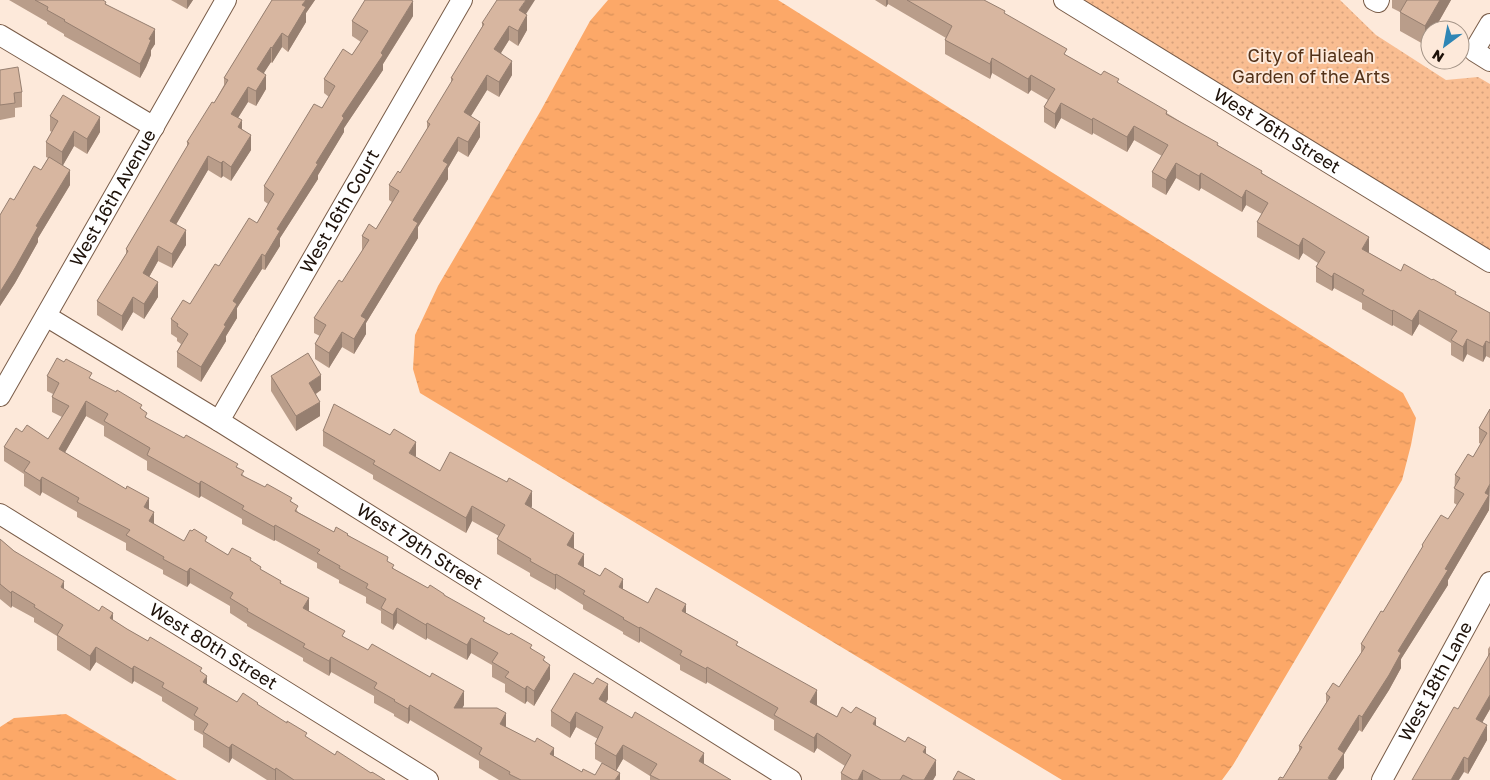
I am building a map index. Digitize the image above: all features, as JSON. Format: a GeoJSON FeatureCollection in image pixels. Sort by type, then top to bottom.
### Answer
{"type":"FeatureCollection","features":[{"type":"Feature","properties":{"kind":"street","name":"West 16th Avenue"},"geometry":{"type":"LineString","coordinates":[[0,396],[226,0]]}},
{"type":"Feature","properties":{"kind":"street","name":"West 16th Court"},"geometry":{"type":"LineString","coordinates":[[219,421],[462,0]]}},
{"type":"Feature","properties":{"kind":"street","name":"West 76th Street"},"geometry":{"type":"LineString","coordinates":[[1064,0],[1490,262]]}},
{"type":"Feature","properties":{"kind":"street"},"geometry":{"type":"LineString","coordinates":[[1482,56],[1490,24]]}},
{"type":"Feature","properties":{"kind":"street"},"geometry":{"type":"LineString","coordinates":[[0,35],[154,127]]}},
{"type":"Feature","properties":{"kind":"street","name":"West 79th Street"},"geometry":{"type":"LineString","coordinates":[[46,316],[219,421],[791,780]]}},
{"type":"Feature","properties":{"kind":"street","name":"West 80th Street"},"geometry":{"type":"LineString","coordinates":[[0,514],[428,780]]}},
{"type":"Feature","properties":{"kind":"street","name":"West 18th Lane"},"geometry":{"type":"LineString","coordinates":[[1382,780],[1490,582]]}},
{"type":"Feature","properties":{"kind":"green space","name":"City of Hialeah Garden of the Arts"},"geometry":{"type":"Polygon","coordinates":[[[1076,0],[1340,0],[1376,35],[1420,63],[1420,70],[1430,70],[1446,80],[1478,77],[1490,84],[1490,253],[1076,0]]]}},
{"type":"Feature","properties":{"kind":"water"},"geometry":{"type":"Polygon","coordinates":[[[608,0],[778,0],[1403,393],[1416,418],[1402,480],[1233,765],[1222,780],[1062,780],[420,393],[413,369],[415,335],[438,286],[540,112],[590,21],[608,0]]]}},
{"type":"Feature","properties":{"kind":"water"},"geometry":{"type":"Polygon","coordinates":[[[66,714],[177,780],[0,780],[0,727],[14,718],[66,714]]]}},
{"type":"Feature","properties":{"kind":"building"},"geometry":{"type":"Polygon","coordinates":[[[35,0],[103,0],[106,2],[105,4],[155,29],[149,39],[151,40],[140,64],[64,21],[47,10],[48,7],[35,0]]]}},
{"type":"Feature","properties":{"kind":"building"},"geometry":{"type":"Polygon","coordinates":[[[272,0],[306,0],[302,5],[306,7],[288,37],[282,33],[257,69],[266,75],[256,91],[248,87],[231,114],[242,120],[238,127],[251,135],[231,167],[223,161],[221,163],[208,156],[170,221],[186,230],[172,254],[158,246],[143,273],[158,282],[144,304],[133,297],[122,316],[97,301],[128,251],[126,249],[189,143],[187,142],[228,80],[224,78],[272,0]]]}},
{"type":"Feature","properties":{"kind":"building"},"geometry":{"type":"Polygon","coordinates":[[[365,0],[413,1],[381,53],[383,55],[342,116],[344,118],[316,163],[318,164],[277,229],[280,231],[265,256],[262,254],[233,301],[237,304],[201,367],[177,352],[188,334],[171,319],[183,300],[190,304],[215,264],[219,266],[249,218],[257,223],[274,194],[264,186],[314,104],[322,108],[335,86],[324,79],[343,49],[352,55],[368,31],[352,21],[365,0]]]}},
{"type":"Feature","properties":{"kind":"building"},"geometry":{"type":"Polygon","coordinates":[[[497,0],[526,0],[519,10],[527,15],[518,31],[509,26],[494,49],[512,61],[499,82],[487,75],[464,112],[480,122],[468,142],[458,137],[443,161],[448,164],[413,220],[418,223],[361,316],[366,319],[354,339],[342,332],[329,353],[315,344],[326,325],[314,318],[339,280],[342,282],[369,240],[362,236],[369,224],[376,229],[399,191],[389,185],[398,171],[400,173],[430,124],[427,122],[484,24],[482,23],[497,0]]]}},
{"type":"Feature","properties":{"kind":"building"},"geometry":{"type":"Polygon","coordinates":[[[907,0],[984,0],[1005,11],[1004,13],[1067,49],[1064,54],[1101,75],[1104,71],[1119,79],[1117,82],[1167,111],[1166,114],[1218,143],[1217,145],[1262,171],[1261,173],[1369,237],[1362,249],[1401,271],[1404,264],[1490,313],[1490,343],[1486,341],[1483,347],[1467,339],[1463,347],[1451,340],[1457,331],[1419,310],[1412,321],[1362,294],[1364,290],[1334,273],[1332,277],[1316,267],[1325,252],[1303,238],[1299,246],[1257,222],[1268,203],[1246,190],[1242,198],[1201,173],[1199,176],[1176,163],[1166,180],[1152,172],[1168,145],[1134,126],[1127,137],[1061,103],[1055,114],[1044,107],[1055,89],[1031,75],[1028,79],[992,58],[990,64],[945,40],[952,26],[907,0]]]}},
{"type":"Feature","properties":{"kind":"building"},"geometry":{"type":"Polygon","coordinates":[[[1407,0],[1440,0],[1428,20],[1420,20],[1420,23],[1400,12],[1407,0]]]}},
{"type":"Feature","properties":{"kind":"building"},"geometry":{"type":"Polygon","coordinates":[[[18,67],[22,92],[14,93],[15,103],[0,105],[0,70],[18,67]]]}},
{"type":"Feature","properties":{"kind":"building"},"geometry":{"type":"Polygon","coordinates":[[[63,95],[100,117],[87,139],[74,131],[62,152],[46,142],[58,121],[50,116],[63,95]]]}},
{"type":"Feature","properties":{"kind":"building"},"geometry":{"type":"Polygon","coordinates":[[[49,157],[70,170],[36,226],[38,227],[0,292],[0,215],[10,198],[14,200],[34,166],[41,170],[49,157]]]}},
{"type":"Feature","properties":{"kind":"building"},"geometry":{"type":"Polygon","coordinates":[[[308,353],[321,375],[309,383],[320,402],[296,416],[271,376],[308,353]]]}},
{"type":"Feature","properties":{"kind":"building"},"geometry":{"type":"Polygon","coordinates":[[[57,358],[64,362],[66,359],[92,373],[89,378],[116,392],[117,390],[142,405],[140,408],[147,413],[145,417],[184,438],[186,435],[238,464],[236,467],[244,471],[241,475],[265,487],[267,484],[292,498],[290,501],[298,506],[295,511],[334,532],[336,527],[388,557],[387,561],[394,565],[392,568],[428,588],[430,585],[485,618],[483,621],[509,635],[511,633],[532,645],[530,648],[545,657],[543,660],[550,665],[534,691],[527,686],[525,689],[505,677],[509,672],[492,662],[498,653],[471,638],[467,645],[397,608],[393,615],[381,608],[386,599],[366,588],[368,584],[317,553],[320,550],[242,509],[244,506],[201,481],[199,484],[147,455],[150,448],[104,421],[108,414],[86,401],[59,449],[126,489],[127,486],[149,498],[144,507],[154,512],[149,521],[184,541],[190,530],[194,529],[207,537],[205,541],[228,555],[232,548],[251,558],[250,560],[261,567],[260,569],[281,581],[280,583],[309,598],[303,608],[345,631],[342,636],[368,650],[372,644],[430,677],[432,673],[464,691],[454,708],[497,708],[506,713],[500,724],[535,742],[537,738],[554,748],[550,754],[582,772],[583,769],[595,775],[602,763],[620,773],[615,780],[521,780],[509,774],[510,772],[479,754],[482,748],[410,705],[408,709],[394,701],[374,688],[377,683],[331,657],[329,661],[303,647],[305,644],[247,611],[248,609],[230,598],[233,593],[190,568],[187,572],[163,559],[164,557],[126,535],[130,530],[77,502],[79,498],[42,477],[40,481],[24,471],[30,462],[4,447],[16,428],[22,432],[27,425],[48,439],[69,406],[52,397],[59,383],[47,376],[57,358]]]}},
{"type":"Feature","properties":{"kind":"building"},"geometry":{"type":"Polygon","coordinates":[[[334,404],[390,435],[394,429],[416,442],[409,453],[440,471],[450,452],[507,482],[509,478],[532,491],[525,504],[574,533],[567,545],[584,554],[578,564],[600,576],[605,568],[623,579],[619,587],[648,603],[656,588],[686,604],[682,611],[738,642],[736,645],[817,690],[810,702],[837,717],[842,707],[851,713],[856,707],[876,718],[873,724],[905,742],[908,737],[926,747],[923,752],[936,760],[924,780],[913,780],[903,775],[900,780],[881,780],[863,770],[858,780],[853,780],[841,773],[851,755],[817,733],[814,738],[774,715],[778,708],[707,667],[706,669],[680,655],[682,651],[623,619],[583,594],[585,591],[530,561],[531,559],[497,539],[505,525],[472,506],[466,518],[373,464],[375,461],[323,431],[334,404]]]}},
{"type":"Feature","properties":{"kind":"building"},"geometry":{"type":"Polygon","coordinates":[[[1490,409],[1490,484],[1485,493],[1489,495],[1445,569],[1448,570],[1398,651],[1401,653],[1389,675],[1362,717],[1359,715],[1338,749],[1344,753],[1328,778],[1331,780],[1278,780],[1280,777],[1283,778],[1302,747],[1299,746],[1330,697],[1326,694],[1333,683],[1339,687],[1365,647],[1361,644],[1381,611],[1383,612],[1441,515],[1448,519],[1464,494],[1454,488],[1460,478],[1455,475],[1468,454],[1473,457],[1487,433],[1479,428],[1490,409]]]}},
{"type":"Feature","properties":{"kind":"building"},"geometry":{"type":"Polygon","coordinates":[[[0,539],[14,551],[64,581],[61,587],[99,611],[102,606],[113,613],[110,618],[127,629],[148,641],[150,637],[202,668],[200,671],[207,676],[203,682],[237,702],[243,693],[287,723],[287,721],[307,733],[305,736],[335,755],[337,751],[385,780],[294,780],[232,744],[229,748],[203,732],[208,724],[194,715],[198,708],[162,687],[164,683],[134,666],[132,669],[96,647],[90,656],[57,635],[63,625],[34,607],[35,605],[12,591],[11,593],[0,584],[0,539]]]}},
{"type":"Feature","properties":{"kind":"building"},"geometry":{"type":"Polygon","coordinates":[[[1490,653],[1490,695],[1476,719],[1487,725],[1468,759],[1464,757],[1451,780],[1412,780],[1454,707],[1458,709],[1490,653]]]}},
{"type":"Feature","properties":{"kind":"building"},"geometry":{"type":"Polygon","coordinates":[[[574,673],[593,684],[597,678],[608,684],[599,699],[632,718],[635,712],[704,753],[699,761],[731,780],[660,780],[650,775],[657,764],[623,745],[616,756],[595,744],[603,727],[576,712],[570,723],[551,711],[574,673]]]}},
{"type":"Feature","properties":{"kind":"building"},"geometry":{"type":"Polygon","coordinates":[[[958,771],[975,780],[953,780],[958,771]]]}}]}
